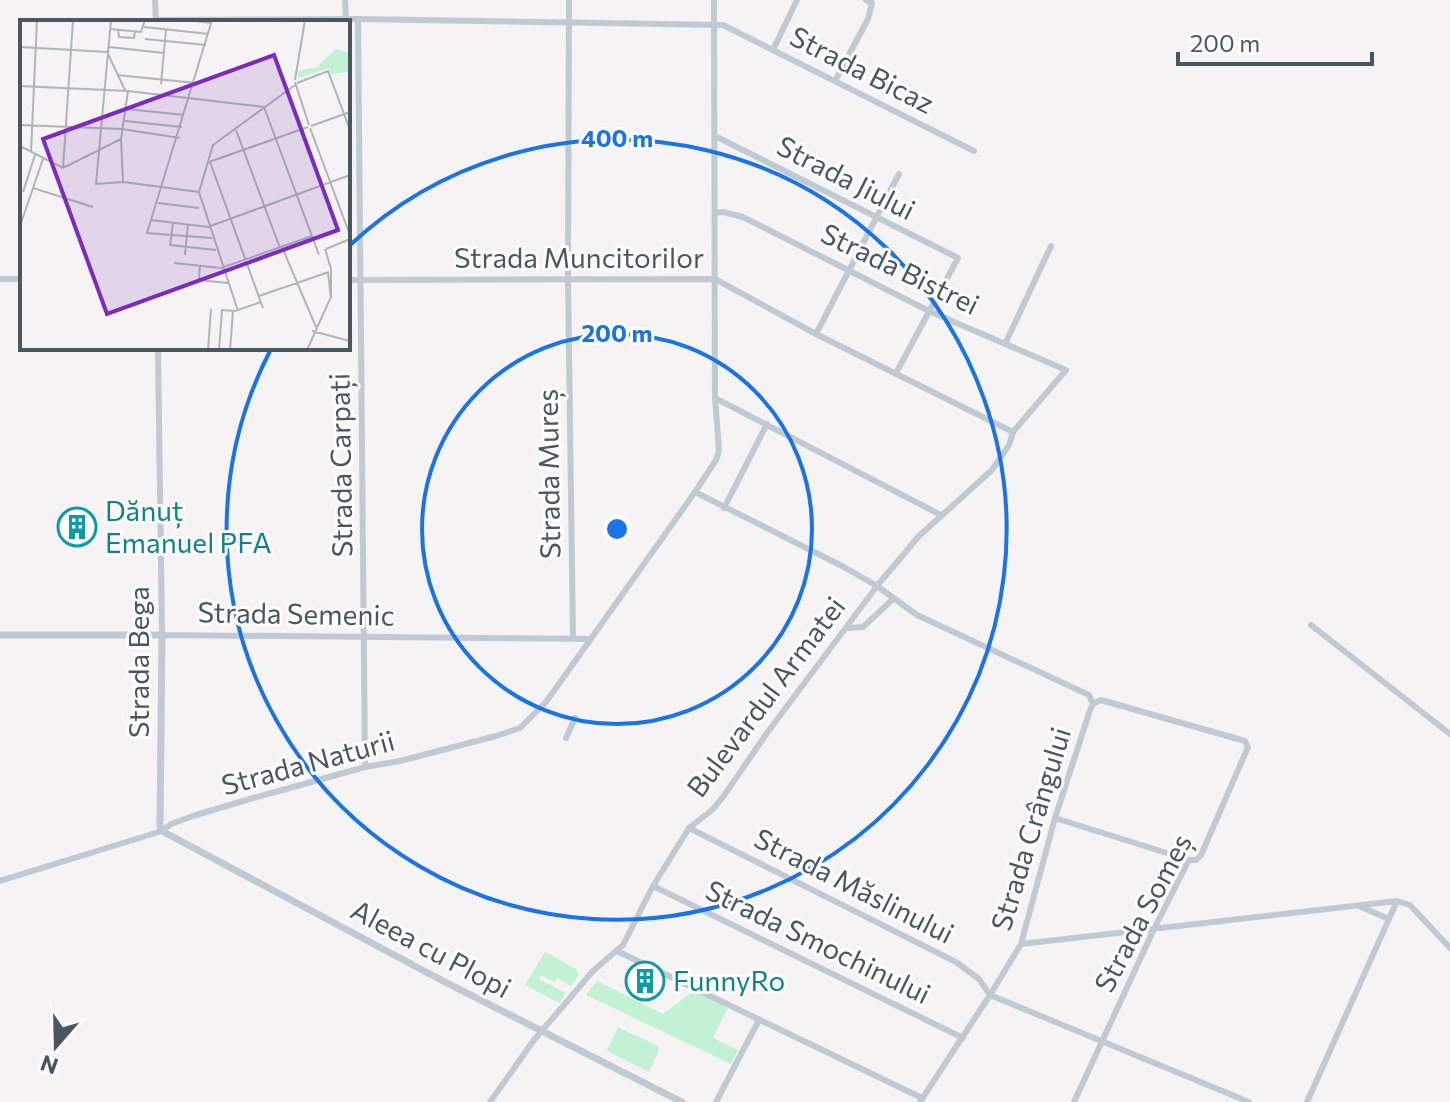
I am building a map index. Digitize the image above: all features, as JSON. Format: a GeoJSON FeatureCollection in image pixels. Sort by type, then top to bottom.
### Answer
{"type":"FeatureCollection","features":[{"type":"Feature","properties":{"kind":"street"},"geometry":{"type":"LineString","coordinates":[[155,0],[156,20]]}},
{"type":"Feature","properties":{"kind":"street"},"geometry":{"type":"LineString","coordinates":[[345,0],[346,19]]}},
{"type":"Feature","properties":{"kind":"street","name":"Strada Mureș"},"geometry":{"type":"LineString","coordinates":[[569,0],[568,279],[573,638]]}},
{"type":"Feature","properties":{"kind":"street","name":"Strada Naturii"},"geometry":{"type":"LineString","coordinates":[[0,881],[162,831],[171,824],[196,815],[365,767],[496,736],[520,728],[546,702],[695,492],[719,451],[715,398],[714,0]]}},
{"type":"Feature","properties":{"kind":"street"},"geometry":{"type":"LineString","coordinates":[[773,50],[797,0]]}},
{"type":"Feature","properties":{"kind":"street"},"geometry":{"type":"LineString","coordinates":[[835,81],[868,19],[869,2]]}},
{"type":"Feature","properties":{"kind":"street","name":"Strada Carpați"},"geometry":{"type":"LineString","coordinates":[[358,19],[365,767]]}},
{"type":"Feature","properties":{"kind":"street","name":"Strada Bicaz"},"geometry":{"type":"LineString","coordinates":[[251,20],[723,25],[974,151]]}},
{"type":"Feature","properties":{"kind":"street","name":"Strada Jiului"},"geometry":{"type":"LineString","coordinates":[[715,136],[958,258],[931,312]]}},
{"type":"Feature","properties":{"kind":"street"},"geometry":{"type":"LineString","coordinates":[[816,334],[899,174]]}},
{"type":"Feature","properties":{"kind":"street","name":"Strada Bistrei"},"geometry":{"type":"LineString","coordinates":[[715,213],[743,217],[931,312],[1066,370]]}},
{"type":"Feature","properties":{"kind":"street"},"geometry":{"type":"LineString","coordinates":[[1006,342],[1051,246]]}},
{"type":"Feature","properties":{"kind":"street","name":"Strada Muncitorilor"},"geometry":{"type":"LineString","coordinates":[[350,280],[715,279],[816,334],[1013,432]]}},
{"type":"Feature","properties":{"kind":"street"},"geometry":{"type":"LineString","coordinates":[[896,373],[931,312]]}},
{"type":"Feature","properties":{"kind":"street","name":"Strada Bega"},"geometry":{"type":"LineString","coordinates":[[158,350],[162,831]]}},
{"type":"Feature","properties":{"kind":"street","name":"Bulevardul Armatei"},"geometry":{"type":"LineString","coordinates":[[490,1102],[542,1031],[593,971],[623,945],[653,886],[689,828],[723,797],[877,586],[910,545],[992,470],[1009,445],[1013,432],[1066,370]]}},
{"type":"Feature","properties":{"kind":"street"},"geometry":{"type":"LineString","coordinates":[[715,398],[941,515]]}},
{"type":"Feature","properties":{"kind":"street"},"geometry":{"type":"LineString","coordinates":[[724,508],[767,424]]}},
{"type":"Feature","properties":{"kind":"street"},"geometry":{"type":"LineString","coordinates":[[695,492],[844,567],[917,615],[1089,695],[1093,704]]}},
{"type":"Feature","properties":{"kind":"street"},"geometry":{"type":"LineString","coordinates":[[847,628],[863,627],[893,599]]}},
{"type":"Feature","properties":{"kind":"street"},"geometry":{"type":"LineString","coordinates":[[1311,625],[1450,734]]}},
{"type":"Feature","properties":{"kind":"street","name":"Strada Semenic"},"geometry":{"type":"LineString","coordinates":[[0,635],[591,639]]}},
{"type":"Feature","properties":{"kind":"street","name":"Strada Crângului"},"geometry":{"type":"LineString","coordinates":[[921,1100],[1021,944],[1055,818],[1093,704],[1101,700],[1117,703],[1248,744]]}},
{"type":"Feature","properties":{"kind":"street"},"geometry":{"type":"LineString","coordinates":[[566,738],[575,718]]}},
{"type":"Feature","properties":{"kind":"street","name":"Strada Someș"},"geometry":{"type":"LineString","coordinates":[[1074,1102],[1189,860],[1196,860],[1201,855],[1248,744]]}},
{"type":"Feature","properties":{"kind":"street"},"geometry":{"type":"LineString","coordinates":[[1055,818],[1189,860]]}},
{"type":"Feature","properties":{"kind":"street","name":"Strada Măslinului"},"geometry":{"type":"LineString","coordinates":[[689,828],[956,962],[979,979],[990,995]]}},
{"type":"Feature","properties":{"kind":"street","name":"Aleea cu Plopi"},"geometry":{"type":"LineString","coordinates":[[162,831],[682,1102]]}},
{"type":"Feature","properties":{"kind":"street","name":"Strada Smochinului"},"geometry":{"type":"LineString","coordinates":[[653,886],[963,1038]]}},
{"type":"Feature","properties":{"kind":"street"},"geometry":{"type":"LineString","coordinates":[[1021,944],[1397,901],[1410,905],[1450,948]]}},
{"type":"Feature","properties":{"kind":"street"},"geometry":{"type":"LineString","coordinates":[[1307,1102],[1397,901]]}},
{"type":"Feature","properties":{"kind":"street"},"geometry":{"type":"LineString","coordinates":[[1357,905],[1389,919]]}},
{"type":"Feature","properties":{"kind":"street"},"geometry":{"type":"LineString","coordinates":[[617,951],[921,1100]]}},
{"type":"Feature","properties":{"kind":"street"},"geometry":{"type":"LineString","coordinates":[[990,995],[1249,1102]]}},
{"type":"Feature","properties":{"kind":"street"},"geometry":{"type":"LineString","coordinates":[[716,1102],[759,1020]]}},
{"type":"Feature","properties":{"kind":"green space"},"geometry":{"type":"Polygon","coordinates":[[[545,952],[576,969],[579,975],[571,986],[557,978],[554,982],[541,975],[539,979],[566,993],[559,1003],[525,985],[545,952]]]}},
{"type":"Feature","properties":{"kind":"green space"},"geometry":{"type":"Polygon","coordinates":[[[597,981],[663,1014],[694,991],[728,1008],[713,1038],[738,1050],[731,1064],[586,995],[597,981]]]}},
{"type":"Feature","properties":{"kind":"green space"},"geometry":{"type":"Polygon","coordinates":[[[618,1027],[658,1046],[649,1072],[607,1051],[618,1027]]]}},
{"type":"Feature","properties":{"kind":"place","name":"Dănuț Emanuel PFA"},"geometry":{"type":"Point","coordinates":[77,527]}},
{"type":"Feature","properties":{"kind":"place","name":"FunnyRo"},"geometry":{"type":"Point","coordinates":[645,981]}}]}
